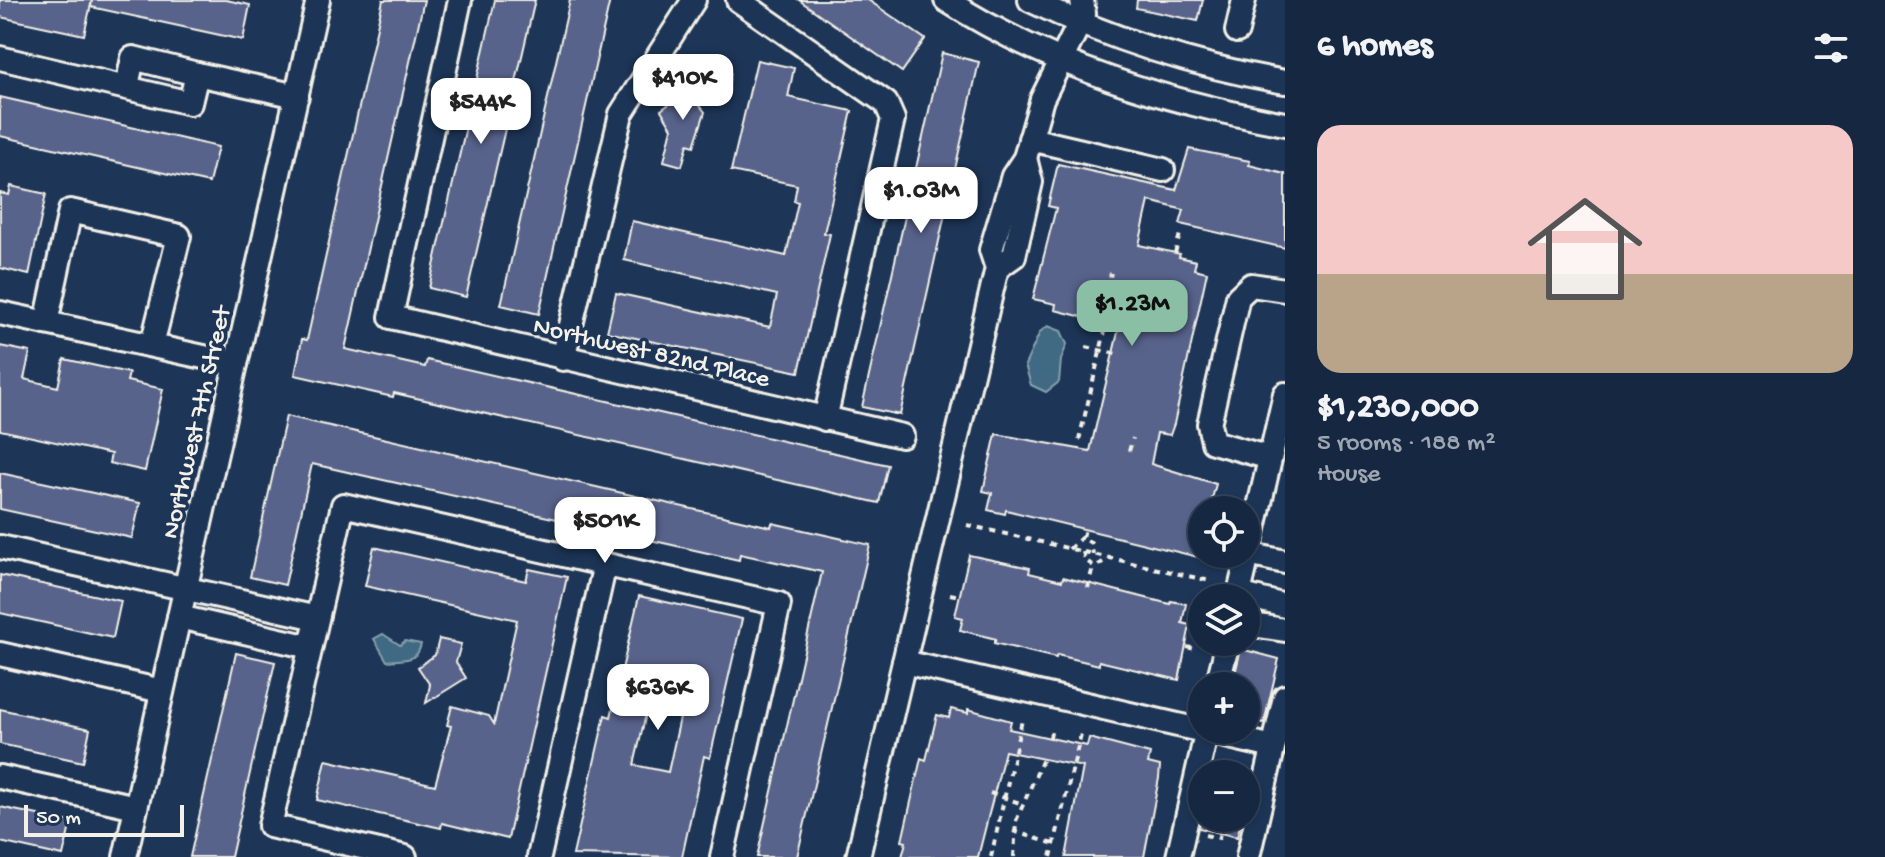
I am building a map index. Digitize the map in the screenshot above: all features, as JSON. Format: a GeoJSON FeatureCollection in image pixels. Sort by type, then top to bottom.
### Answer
{"type":"FeatureCollection","features":[{"type":"Feature","properties":{"kind":"street","name":"Northwest 7th Street"},"geometry":{"type":"LineString","coordinates":[[125,857],[318,0]]}},
{"type":"Feature","properties":{"kind":"street","name":"Northwest 82nd Place"},"geometry":{"type":"LineString","coordinates":[[460,0],[391,317],[902,436]]}},
{"type":"Feature","properties":{"kind":"street"},"geometry":{"type":"LineString","coordinates":[[563,359],[621,114],[694,0]]}},
{"type":"Feature","properties":{"kind":"street"},"geometry":{"type":"LineString","coordinates":[[738,0],[886,103],[893,119],[825,419]]}},
{"type":"Feature","properties":{"kind":"street"},"geometry":{"type":"LineString","coordinates":[[946,0],[1062,60],[1175,100],[1285,124]]}},
{"type":"Feature","properties":{"kind":"street"},"geometry":{"type":"LineString","coordinates":[[1030,0],[1087,9],[1174,57],[1285,82]]}},
{"type":"Feature","properties":{"kind":"street"},"geometry":{"type":"LineString","coordinates":[[1237,31],[1244,0]]}},
{"type":"Feature","properties":{"kind":"street"},"geometry":{"type":"LineString","coordinates":[[858,857],[997,268],[991,250],[1013,176],[1028,149],[1042,99],[1087,9]]}},
{"type":"Feature","properties":{"kind":"street"},"geometry":{"type":"LineString","coordinates":[[0,58],[127,86],[133,58],[297,96]]}},
{"type":"Feature","properties":{"kind":"street"},"geometry":{"type":"LineString","coordinates":[[1028,149],[1163,170]]}},
{"type":"Feature","properties":{"kind":"street"},"geometry":{"type":"LineString","coordinates":[[46,323],[70,211],[179,236],[152,345]]}},
{"type":"Feature","properties":{"kind":"street"},"geometry":{"type":"LineString","coordinates":[[1270,458],[1213,442],[1209,424],[1238,297],[1251,285],[1285,290]]}},
{"type":"Feature","properties":{"kind":"street"},"geometry":{"type":"LineString","coordinates":[[0,313],[236,364]]}},
{"type":"Feature","properties":{"kind":"street"},"geometry":{"type":"LineString","coordinates":[[1260,502],[1285,394]]}},
{"type":"Feature","properties":{"kind":"street"},"geometry":{"type":"LineString","coordinates":[[405,857],[270,826],[343,505],[779,604],[722,857]]}},
{"type":"Feature","properties":{"kind":"street"},"geometry":{"type":"LineString","coordinates":[[0,547],[317,618]]}},
{"type":"Feature","properties":{"kind":"street"},"geometry":{"type":"LineString","coordinates":[[1260,557],[1285,562]]}},
{"type":"Feature","properties":{"kind":"street"},"geometry":{"type":"LineString","coordinates":[[539,857],[605,564]]}},
{"type":"Feature","properties":{"kind":"street"},"geometry":{"type":"LineString","coordinates":[[1260,601],[1285,606]]}},
{"type":"Feature","properties":{"kind":"street"},"geometry":{"type":"LineString","coordinates":[[179,617],[310,647]]}},
{"type":"Feature","properties":{"kind":"street"},"geometry":{"type":"LineString","coordinates":[[1260,626],[1285,630]]}},
{"type":"Feature","properties":{"kind":"street"},"geometry":{"type":"LineString","coordinates":[[0,654],[162,691]]}},
{"type":"Feature","properties":{"kind":"street"},"geometry":{"type":"LineString","coordinates":[[904,662],[1188,727]]}},
{"type":"Feature","properties":{"kind":"street"},"geometry":{"type":"LineString","coordinates":[[1248,857],[1285,697]]}},
{"type":"Feature","properties":{"kind":"street"},"geometry":{"type":"LineString","coordinates":[[1178,857],[1204,744]]}},
{"type":"Feature","properties":{"kind":"street"},"geometry":{"type":"LineString","coordinates":[[1260,744],[1273,747]]}},
{"type":"Feature","properties":{"kind":"street"},"geometry":{"type":"LineString","coordinates":[[0,777],[136,807]]}},
{"type":"Feature","properties":{"kind":"path"},"geometry":{"type":"LineString","coordinates":[[1175,253],[1180,234]]}},
{"type":"Feature","properties":{"kind":"path"},"geometry":{"type":"LineString","coordinates":[[1079,440],[1111,306],[1107,289],[1111,273]]}},
{"type":"Feature","properties":{"kind":"path"},"geometry":{"type":"LineString","coordinates":[[1086,347],[1117,354]]}},
{"type":"Feature","properties":{"kind":"path"},"geometry":{"type":"LineString","coordinates":[[1129,451],[1133,438]]}},
{"type":"Feature","properties":{"kind":"path"},"geometry":{"type":"LineString","coordinates":[[967,525],[1210,581]]}},
{"type":"Feature","properties":{"kind":"path"},"geometry":{"type":"LineString","coordinates":[[1083,537],[1085,529]]}},
{"type":"Feature","properties":{"kind":"path"},"geometry":{"type":"LineString","coordinates":[[1069,549],[1076,538],[1083,537],[1091,543],[1093,554]]}},
{"type":"Feature","properties":{"kind":"path"},"geometry":{"type":"LineString","coordinates":[[1083,552],[1085,560],[1093,566]]}},
{"type":"Feature","properties":{"kind":"path"},"geometry":{"type":"LineString","coordinates":[[1093,566],[1109,558]]}},
{"type":"Feature","properties":{"kind":"path"},"geometry":{"type":"LineString","coordinates":[[1088,588],[1093,566]]}},
{"type":"Feature","properties":{"kind":"path"},"geometry":{"type":"LineString","coordinates":[[950,594],[959,596]]}},
{"type":"Feature","properties":{"kind":"path"},"geometry":{"type":"LineString","coordinates":[[991,857],[1022,720]]}},
{"type":"Feature","properties":{"kind":"path"},"geometry":{"type":"LineString","coordinates":[[1050,738],[1052,727]]}},
{"type":"Feature","properties":{"kind":"path"},"geometry":{"type":"LineString","coordinates":[[1051,857],[1081,734]]}},
{"type":"Feature","properties":{"kind":"path"},"geometry":{"type":"LineString","coordinates":[[1014,857],[1013,831],[1043,759]]}},
{"type":"Feature","properties":{"kind":"path"},"geometry":{"type":"LineString","coordinates":[[990,793],[1023,804]]}},
{"type":"Feature","properties":{"kind":"path"},"geometry":{"type":"LineString","coordinates":[[1013,831],[1054,844]]}},
{"type":"Feature","properties":{"kind":"path"},"geometry":{"type":"LineString","coordinates":[[1195,832],[1219,838],[1220,833]]}},
{"type":"Feature","properties":{"kind":"water"},"geometry":{"type":"Polygon","coordinates":[[[719,54],[731,74],[725,95],[714,104],[705,100],[714,74],[709,62],[719,54]]]}},
{"type":"Feature","properties":{"kind":"water"},"geometry":{"type":"Polygon","coordinates":[[[1048,326],[1061,331],[1067,344],[1061,360],[1059,382],[1046,392],[1031,385],[1025,365],[1040,332],[1048,326]]]}},
{"type":"Feature","properties":{"kind":"water"},"geometry":{"type":"Polygon","coordinates":[[[383,634],[400,645],[405,641],[421,644],[419,650],[408,659],[387,661],[374,639],[383,634]]]}},
{"type":"Feature","properties":{"kind":"building"},"geometry":{"type":"Polygon","coordinates":[[[0,0],[92,0],[84,35],[0,17],[0,0]]]}},
{"type":"Feature","properties":{"kind":"building"},"geometry":{"type":"Polygon","coordinates":[[[92,0],[226,0],[250,5],[243,40],[91,7],[92,0]]]}},
{"type":"Feature","properties":{"kind":"building"},"geometry":{"type":"Polygon","coordinates":[[[383,0],[424,0],[345,349],[425,367],[427,360],[888,465],[879,503],[394,393],[393,397],[295,375],[302,339],[307,340],[383,0]]]}},
{"type":"Feature","properties":{"kind":"building"},"geometry":{"type":"Polygon","coordinates":[[[495,0],[535,0],[466,297],[429,288],[495,0]]]}},
{"type":"Feature","properties":{"kind":"building"},"geometry":{"type":"Polygon","coordinates":[[[570,0],[610,0],[539,314],[501,305],[570,0]]]}},
{"type":"Feature","properties":{"kind":"building"},"geometry":{"type":"Polygon","coordinates":[[[799,0],[868,0],[925,39],[902,72],[799,0]]]}},
{"type":"Feature","properties":{"kind":"building"},"geometry":{"type":"Polygon","coordinates":[[[1137,0],[1203,0],[1198,21],[1136,8],[1137,0]]]}},
{"type":"Feature","properties":{"kind":"building"},"geometry":{"type":"Polygon","coordinates":[[[942,53],[979,62],[900,415],[862,407],[942,53]]]}},
{"type":"Feature","properties":{"kind":"building"},"geometry":{"type":"Polygon","coordinates":[[[757,60],[794,68],[788,97],[852,111],[824,233],[830,234],[799,372],[607,332],[616,293],[770,327],[777,295],[624,260],[632,221],[786,256],[798,202],[794,201],[797,185],[731,171],[757,60]]]}},
{"type":"Feature","properties":{"kind":"building"},"geometry":{"type":"Polygon","coordinates":[[[683,79],[701,84],[697,102],[705,112],[694,146],[688,144],[682,166],[664,161],[672,128],[661,110],[678,98],[683,79]]]}},
{"type":"Feature","properties":{"kind":"building"},"geometry":{"type":"Polygon","coordinates":[[[0,97],[218,147],[209,183],[0,136],[0,97]]]}},
{"type":"Feature","properties":{"kind":"building"},"geometry":{"type":"Polygon","coordinates":[[[1189,149],[1250,161],[1249,165],[1285,174],[1285,248],[1180,224],[1184,210],[1149,201],[1139,245],[1180,254],[1179,257],[1196,261],[1194,269],[1207,272],[1174,424],[1170,435],[1157,433],[1151,464],[1216,484],[1213,496],[1188,496],[1188,555],[1006,510],[1005,514],[988,510],[992,493],[983,491],[996,434],[1090,451],[1127,294],[1094,288],[1087,318],[1055,310],[1056,304],[1033,299],[1056,208],[1048,206],[1058,164],[1176,190],[1189,149]]]}},
{"type":"Feature","properties":{"kind":"building"},"geometry":{"type":"Polygon","coordinates":[[[11,186],[46,194],[29,275],[0,268],[0,193],[9,195],[11,186]]]}},
{"type":"Feature","properties":{"kind":"building"},"geometry":{"type":"Polygon","coordinates":[[[0,346],[30,352],[24,379],[58,387],[64,359],[129,373],[127,381],[163,389],[145,471],[109,463],[111,454],[0,430],[0,346]]]}},
{"type":"Feature","properties":{"kind":"building"},"geometry":{"type":"Polygon","coordinates":[[[286,416],[771,527],[772,523],[870,545],[797,857],[757,857],[822,572],[740,554],[739,560],[312,464],[285,585],[250,577],[286,416]]]}},
{"type":"Feature","properties":{"kind":"building"},"geometry":{"type":"Polygon","coordinates":[[[0,473],[140,503],[132,538],[0,509],[0,473]]]}},
{"type":"Feature","properties":{"kind":"building"},"geometry":{"type":"Polygon","coordinates":[[[374,547],[526,581],[529,569],[567,577],[508,839],[442,823],[441,828],[317,800],[326,760],[435,785],[451,726],[447,725],[452,706],[489,716],[494,724],[517,620],[365,586],[374,547]]]}},
{"type":"Feature","properties":{"kind":"building"},"geometry":{"type":"Polygon","coordinates":[[[969,555],[1030,568],[1029,573],[1062,581],[1063,577],[1170,604],[1171,601],[1186,604],[1182,623],[1188,624],[1188,635],[1179,680],[1099,661],[1099,665],[1057,655],[1056,658],[994,643],[996,639],[960,630],[963,618],[955,616],[969,555]]]}},
{"type":"Feature","properties":{"kind":"building"},"geometry":{"type":"Polygon","coordinates":[[[0,575],[121,601],[113,638],[0,613],[0,575]]]}},
{"type":"Feature","properties":{"kind":"building"},"geometry":{"type":"Polygon","coordinates":[[[639,596],[742,619],[710,758],[704,756],[682,857],[573,855],[605,715],[611,717],[639,596]],[[649,701],[634,765],[668,772],[682,709],[649,701]]]}},
{"type":"Feature","properties":{"kind":"building"},"geometry":{"type":"Polygon","coordinates":[[[439,639],[461,644],[456,662],[466,678],[426,703],[430,685],[418,667],[435,655],[439,639]]]}},
{"type":"Feature","properties":{"kind":"building"},"geometry":{"type":"Polygon","coordinates":[[[236,653],[275,662],[231,857],[190,857],[236,653]]]}},
{"type":"Feature","properties":{"kind":"building"},"geometry":{"type":"Polygon","coordinates":[[[1260,654],[1279,659],[1264,723],[1260,722],[1260,672],[1235,672],[1239,656],[1260,654]]]}},
{"type":"Feature","properties":{"kind":"building"},"geometry":{"type":"Polygon","coordinates":[[[0,709],[90,729],[83,762],[0,744],[0,709]]]}},
{"type":"Feature","properties":{"kind":"building"},"geometry":{"type":"Polygon","coordinates":[[[951,709],[968,713],[968,709],[1011,721],[1009,729],[1087,746],[1089,738],[1150,754],[1148,763],[1160,766],[1144,857],[1066,857],[1083,767],[1005,751],[978,857],[902,857],[906,842],[902,841],[921,758],[926,760],[937,715],[949,718],[951,709]]]}},
{"type":"Feature","properties":{"kind":"building"},"geometry":{"type":"Polygon","coordinates":[[[0,807],[71,822],[63,856],[0,842],[0,807]]]}},
{"type":"Feature","properties":{"kind":"building"},"geometry":{"type":"Polygon","coordinates":[[[1216,832],[1238,832],[1237,837],[1216,832]]]}}]}
